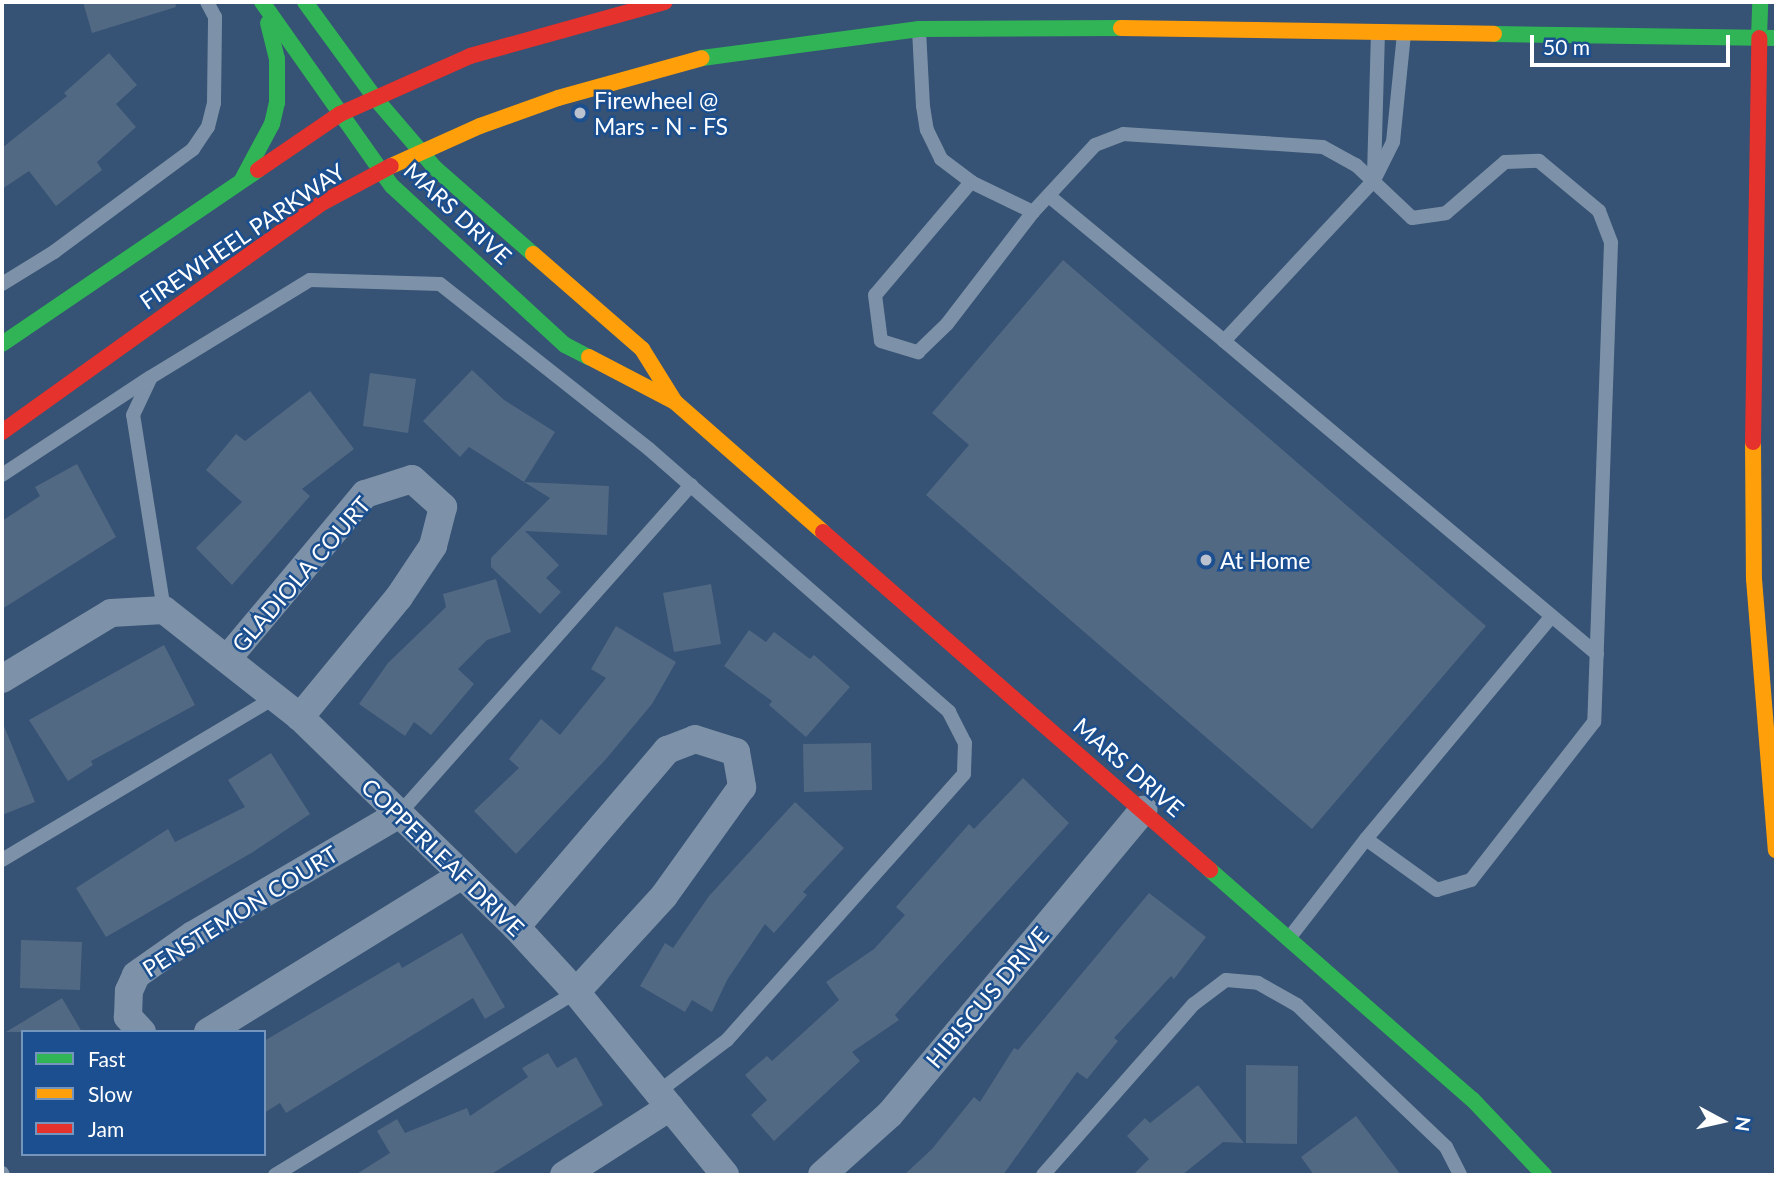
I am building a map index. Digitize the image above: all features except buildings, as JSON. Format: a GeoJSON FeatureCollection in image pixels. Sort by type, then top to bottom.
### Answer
{"type":"FeatureCollection","features":[{"type":"Feature","properties":{"kind":"main road","name":"MARS DRIVE"},"geometry":{"type":"LineString","coordinates":[[305,2],[375,98],[421,151],[642,349],[675,402]]}},
{"type":"Feature","properties":{"kind":"main road","name":"FIREWHEEL PARKWAY"},"geometry":{"type":"LineString","coordinates":[[2,344],[340,114],[470,56],[579,20],[665,2]]}},
{"type":"Feature","properties":{"kind":"main road"},"geometry":{"type":"LineString","coordinates":[[1760,2],[1752,306],[1754,579],[1776,850]]}},
{"type":"Feature","properties":{"kind":"main road","name":"MARS DRIVE"},"geometry":{"type":"LineString","coordinates":[[262,3],[381,171],[565,345],[675,402],[1472,1099],[1544,1175]]}},
{"type":"Feature","properties":{"kind":"main road"},"geometry":{"type":"LineString","coordinates":[[240,184],[272,124],[277,103],[277,59],[262,3]]}},
{"type":"Feature","properties":{"kind":"main road","name":"FIREWHEEL PARKWAY"},"geometry":{"type":"LineString","coordinates":[[2,432],[290,226],[381,171],[421,151],[558,98],[701,58],[919,22],[1378,34],[1776,38]]}},
{"type":"Feature","properties":{"kind":"street","name":"GLADIOLA COURT"},"geometry":{"type":"LineString","coordinates":[[227,659],[365,494],[412,480],[443,507],[433,545],[399,597],[300,717]]}},
{"type":"Feature","properties":{"kind":"street"},"geometry":{"type":"LineString","coordinates":[[2,679],[111,613],[164,610]]}},
{"type":"Feature","properties":{"kind":"street","name":"COPPERLEAF DRIVE"},"geometry":{"type":"LineString","coordinates":[[164,610],[300,717],[516,926],[576,992],[725,1175]]}},
{"type":"Feature","properties":{"kind":"street"},"geometry":{"type":"LineString","coordinates":[[516,926],[667,750],[695,739],[736,752],[742,787],[664,896],[576,992]]}},
{"type":"Feature","properties":{"kind":"street","name":"HIBISCUS DRIVE"},"geometry":{"type":"LineString","coordinates":[[822,1175],[890,1114],[1143,810]]}},
{"type":"Feature","properties":{"kind":"street","name":"PENSTEMON COURT"},"geometry":{"type":"LineString","coordinates":[[140,1030],[128,1017],[129,991],[136,975],[193,935],[399,814]]}},
{"type":"Feature","properties":{"kind":"street"},"geometry":{"type":"LineString","coordinates":[[211,1030],[462,875]]}},
{"type":"Feature","properties":{"kind":"street"},"geometry":{"type":"LineString","coordinates":[[564,1175],[664,1100]]}},
{"type":"Feature","properties":{"kind":"lane"},"geometry":{"type":"LineString","coordinates":[[2,284],[77,236],[193,149],[208,127],[214,103],[215,17],[206,2]]}},
{"type":"Feature","properties":{"kind":"lane"},"geometry":{"type":"LineString","coordinates":[[919,22],[927,130],[941,159],[971,182],[1033,212]]}},
{"type":"Feature","properties":{"kind":"lane"},"geometry":{"type":"LineString","coordinates":[[1224,341],[1374,180],[1393,142],[1405,33]]}},
{"type":"Feature","properties":{"kind":"lane"},"geometry":{"type":"LineString","coordinates":[[1374,180],[1378,34]]}},
{"type":"Feature","properties":{"kind":"lane"},"geometry":{"type":"LineString","coordinates":[[971,182],[875,295],[881,341],[918,352],[947,324],[1033,212],[1095,145],[1123,134],[1323,147],[1356,164],[1412,218],[1446,214],[1505,162],[1539,161],[1600,211],[1611,243],[1594,722],[1471,880],[1437,890],[1366,839]]}},
{"type":"Feature","properties":{"kind":"lane"},"geometry":{"type":"LineString","coordinates":[[1049,196],[1597,654]]}},
{"type":"Feature","properties":{"kind":"lane"},"geometry":{"type":"LineString","coordinates":[[2,475],[151,377],[310,280],[440,284],[691,485],[949,712],[965,743],[964,774],[727,1040],[664,1100]]}},
{"type":"Feature","properties":{"kind":"lane"},"geometry":{"type":"LineString","coordinates":[[151,377],[133,415],[164,610]]}},
{"type":"Feature","properties":{"kind":"lane"},"geometry":{"type":"LineString","coordinates":[[399,814],[691,485]]}},
{"type":"Feature","properties":{"kind":"lane"},"geometry":{"type":"LineString","coordinates":[[1289,938],[1366,839],[1552,616]]}},
{"type":"Feature","properties":{"kind":"lane"},"geometry":{"type":"LineString","coordinates":[[2,860],[275,697]]}},
{"type":"Feature","properties":{"kind":"lane"},"geometry":{"type":"LineString","coordinates":[[1043,1175],[1194,1004],[1226,980],[1258,983],[1297,1004],[1446,1147],[1460,1175]]}},
{"type":"Feature","properties":{"kind":"lane"},"geometry":{"type":"LineString","coordinates":[[275,1175],[576,992]]}},
{"type":"Feature","properties":{"kind":"traffic: fast"},"geometry":{"type":"LineString","coordinates":[[262,2],[392,186],[565,345],[589,357]]}},
{"type":"Feature","properties":{"kind":"traffic: fast"},"geometry":{"type":"LineString","coordinates":[[305,2],[375,98],[435,168],[533,254]]}},
{"type":"Feature","properties":{"kind":"traffic: fast"},"geometry":{"type":"LineString","coordinates":[[1759,38],[1760,2]]}},
{"type":"Feature","properties":{"kind":"traffic: fast"},"geometry":{"type":"LineString","coordinates":[[243,178],[272,124],[277,103],[277,59],[268,23]]}},
{"type":"Feature","properties":{"kind":"traffic: fast"},"geometry":{"type":"LineString","coordinates":[[702,58],[919,29],[1121,28]]}},
{"type":"Feature","properties":{"kind":"traffic: fast"},"geometry":{"type":"LineString","coordinates":[[1494,34],[1776,38]]}},
{"type":"Feature","properties":{"kind":"traffic: fast"},"geometry":{"type":"LineString","coordinates":[[2,344],[258,170]]}},
{"type":"Feature","properties":{"kind":"traffic: fast"},"geometry":{"type":"LineString","coordinates":[[1210,870],[1472,1099],[1544,1175]]}},
{"type":"Feature","properties":{"kind":"traffic: slow"},"geometry":{"type":"LineString","coordinates":[[1121,28],[1494,34]]}},
{"type":"Feature","properties":{"kind":"traffic: slow"},"geometry":{"type":"LineString","coordinates":[[391,166],[480,126],[558,98],[702,58]]}},
{"type":"Feature","properties":{"kind":"traffic: slow"},"geometry":{"type":"LineString","coordinates":[[533,254],[642,349],[675,402]]}},
{"type":"Feature","properties":{"kind":"traffic: slow"},"geometry":{"type":"LineString","coordinates":[[589,357],[675,402],[823,532]]}},
{"type":"Feature","properties":{"kind":"traffic: slow"},"geometry":{"type":"LineString","coordinates":[[1753,442],[1754,579],[1776,850]]}},
{"type":"Feature","properties":{"kind":"traffic: jam"},"geometry":{"type":"LineString","coordinates":[[258,170],[340,114],[470,56],[665,2]]}},
{"type":"Feature","properties":{"kind":"traffic: jam"},"geometry":{"type":"LineString","coordinates":[[1753,442],[1759,38]]}},
{"type":"Feature","properties":{"kind":"traffic: jam"},"geometry":{"type":"LineString","coordinates":[[2,432],[322,203],[391,166]]}},
{"type":"Feature","properties":{"kind":"traffic: jam"},"geometry":{"type":"LineString","coordinates":[[823,532],[1210,870]]}},
{"type":"Feature","properties":{"kind":"place","name":"Firewheel @ Mars - N - FS"},"geometry":{"type":"Point","coordinates":[580,113]}},
{"type":"Feature","properties":{"kind":"place","name":"At Home"},"geometry":{"type":"Point","coordinates":[1206,560]}}]}
